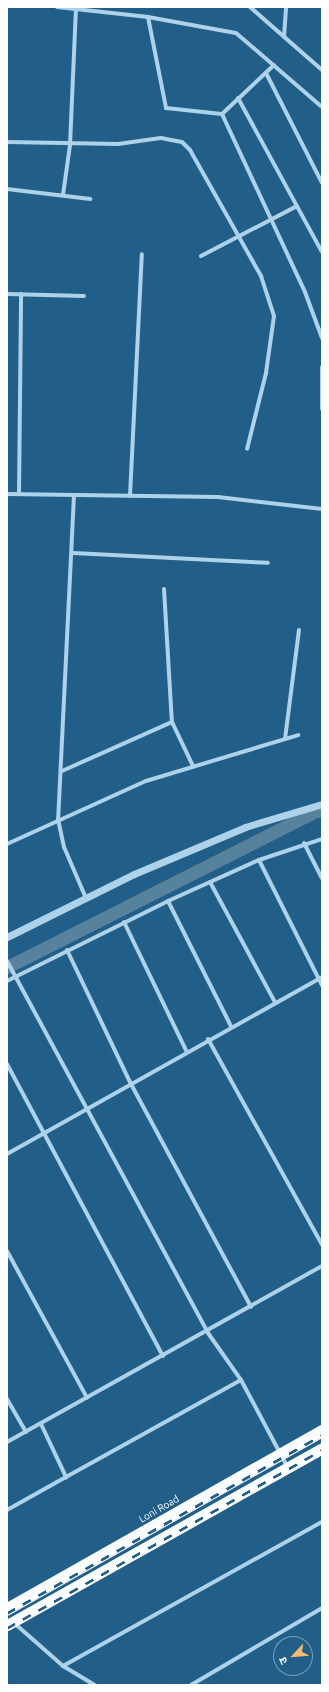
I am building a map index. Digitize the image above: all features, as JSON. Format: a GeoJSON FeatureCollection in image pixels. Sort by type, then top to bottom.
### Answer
{"type":"FeatureCollection","features":[{"type":"Feature","properties":{"kind":"highway","name":"Loni Road"},"geometry":{"type":"LineString","coordinates":[[7,1608],[322,1430]]}},
{"type":"Feature","properties":{"kind":"highway"},"geometry":{"type":"LineString","coordinates":[[10,1624],[322,1448]]}},
{"type":"Feature","properties":{"kind":"street"},"geometry":{"type":"LineString","coordinates":[[57,7],[148,17],[236,33],[322,107]]}},
{"type":"Feature","properties":{"kind":"street"},"geometry":{"type":"LineString","coordinates":[[98,12],[99,7]]}},
{"type":"Feature","properties":{"kind":"street"},"geometry":{"type":"LineString","coordinates":[[250,7],[322,70]]}},
{"type":"Feature","properties":{"kind":"street"},"geometry":{"type":"LineString","coordinates":[[284,37],[286,7]]}},
{"type":"Feature","properties":{"kind":"street"},"geometry":{"type":"LineString","coordinates":[[63,195],[70,144],[76,9]]}},
{"type":"Feature","properties":{"kind":"street"},"geometry":{"type":"LineString","coordinates":[[148,17],[166,108],[222,114]]}},
{"type":"Feature","properties":{"kind":"street"},"geometry":{"type":"LineString","coordinates":[[222,114],[274,65]]}},
{"type":"Feature","properties":{"kind":"street"},"geometry":{"type":"LineString","coordinates":[[266,73],[322,183]]}},
{"type":"Feature","properties":{"kind":"street"},"geometry":{"type":"LineString","coordinates":[[238,98],[322,252]]}},
{"type":"Feature","properties":{"kind":"street"},"geometry":{"type":"LineString","coordinates":[[222,114],[272,220],[322,338]]}},
{"type":"Feature","properties":{"kind":"street"},"geometry":{"type":"LineString","coordinates":[[7,142],[118,144],[162,138],[182,142],[240,237],[261,276],[274,316],[266,373],[247,449]]}},
{"type":"Feature","properties":{"kind":"street"},"geometry":{"type":"LineString","coordinates":[[7,189],[90,199]]}},
{"type":"Feature","properties":{"kind":"street"},"geometry":{"type":"LineString","coordinates":[[201,256],[297,206]]}},
{"type":"Feature","properties":{"kind":"street"},"geometry":{"type":"LineString","coordinates":[[130,496],[142,254]]}},
{"type":"Feature","properties":{"kind":"street"},"geometry":{"type":"LineString","coordinates":[[7,294],[84,296]]}},
{"type":"Feature","properties":{"kind":"street"},"geometry":{"type":"LineString","coordinates":[[20,494],[21,294]]}},
{"type":"Feature","properties":{"kind":"street"},"geometry":{"type":"LineString","coordinates":[[322,367],[322,409]]}},
{"type":"Feature","properties":{"kind":"street"},"geometry":{"type":"LineString","coordinates":[[7,494],[218,496],[322,509]]}},
{"type":"Feature","properties":{"kind":"street"},"geometry":{"type":"LineString","coordinates":[[74,495],[73,553],[62,771],[58,818],[64,847],[86,898]]}},
{"type":"Feature","properties":{"kind":"street"},"geometry":{"type":"LineString","coordinates":[[73,553],[268,563]]}},
{"type":"Feature","properties":{"kind":"street"},"geometry":{"type":"LineString","coordinates":[[164,589],[172,722],[193,766]]}},
{"type":"Feature","properties":{"kind":"street"},"geometry":{"type":"LineString","coordinates":[[285,739],[299,630]]}},
{"type":"Feature","properties":{"kind":"street"},"geometry":{"type":"LineString","coordinates":[[62,771],[172,722]]}},
{"type":"Feature","properties":{"kind":"street"},"geometry":{"type":"LineString","coordinates":[[7,844],[58,818],[146,781],[298,735]]}},
{"type":"Feature","properties":{"kind":"street"},"geometry":{"type":"LineString","coordinates":[[7,938],[86,898],[245,827],[322,804]]}},
{"type":"Feature","properties":{"kind":"street"},"geometry":{"type":"LineString","coordinates":[[7,982],[67,950],[168,901],[259,860],[304,843],[322,839]]}},
{"type":"Feature","properties":{"kind":"street"},"geometry":{"type":"LineString","coordinates":[[304,843],[322,878]]}},
{"type":"Feature","properties":{"kind":"street"},"geometry":{"type":"LineString","coordinates":[[259,860],[321,978],[322,984]]}},
{"type":"Feature","properties":{"kind":"street"},"geometry":{"type":"LineString","coordinates":[[210,882],[275,1002]]}},
{"type":"Feature","properties":{"kind":"street"},"geometry":{"type":"LineString","coordinates":[[168,901],[231,1026]]}},
{"type":"Feature","properties":{"kind":"street"},"geometry":{"type":"LineString","coordinates":[[124,922],[186,1050]]}},
{"type":"Feature","properties":{"kind":"street"},"geometry":{"type":"LineString","coordinates":[[67,950],[131,1084],[252,1307]]}},
{"type":"Feature","properties":{"kind":"street"},"geometry":{"type":"LineString","coordinates":[[7,961],[17,976],[208,1332],[241,1380],[281,1453],[287,1467]]}},
{"type":"Feature","properties":{"kind":"street"},"geometry":{"type":"LineString","coordinates":[[7,1154],[88,1109],[186,1050],[321,978]]}},
{"type":"Feature","properties":{"kind":"street"},"geometry":{"type":"LineString","coordinates":[[208,1039],[322,1245]]}},
{"type":"Feature","properties":{"kind":"street"},"geometry":{"type":"LineString","coordinates":[[7,1064],[42,1135],[163,1356]]}},
{"type":"Feature","properties":{"kind":"street"},"geometry":{"type":"LineString","coordinates":[[7,1251],[87,1398]]}},
{"type":"Feature","properties":{"kind":"street"},"geometry":{"type":"LineString","coordinates":[[7,1442],[208,1332],[322,1266]]}},
{"type":"Feature","properties":{"kind":"street"},"geometry":{"type":"LineString","coordinates":[[7,1510],[241,1380]]}},
{"type":"Feature","properties":{"kind":"street"},"geometry":{"type":"LineString","coordinates":[[7,1398],[26,1432]]}},
{"type":"Feature","properties":{"kind":"street"},"geometry":{"type":"LineString","coordinates":[[41,1424],[66,1477]]}},
{"type":"Feature","properties":{"kind":"street"},"geometry":{"type":"LineString","coordinates":[[63,1666],[322,1522]]}},
{"type":"Feature","properties":{"kind":"street"},"geometry":{"type":"LineString","coordinates":[[191,1685],[322,1608]]}},
{"type":"Feature","properties":{"kind":"street"},"geometry":{"type":"LineString","coordinates":[[10,1624],[63,1666],[95,1685]]}},
{"type":"Feature","properties":{"kind":"waterway"},"geometry":{"type":"LineString","coordinates":[[7,967],[316,811],[322,811]]}},
{"type":"Feature","properties":{"kind":"railway"},"geometry":{"type":"LineString","coordinates":[[7,1613],[322,1435]]}},
{"type":"Feature","properties":{"kind":"railway"},"geometry":{"type":"LineString","coordinates":[[7,1628],[322,1450]]}}]}
